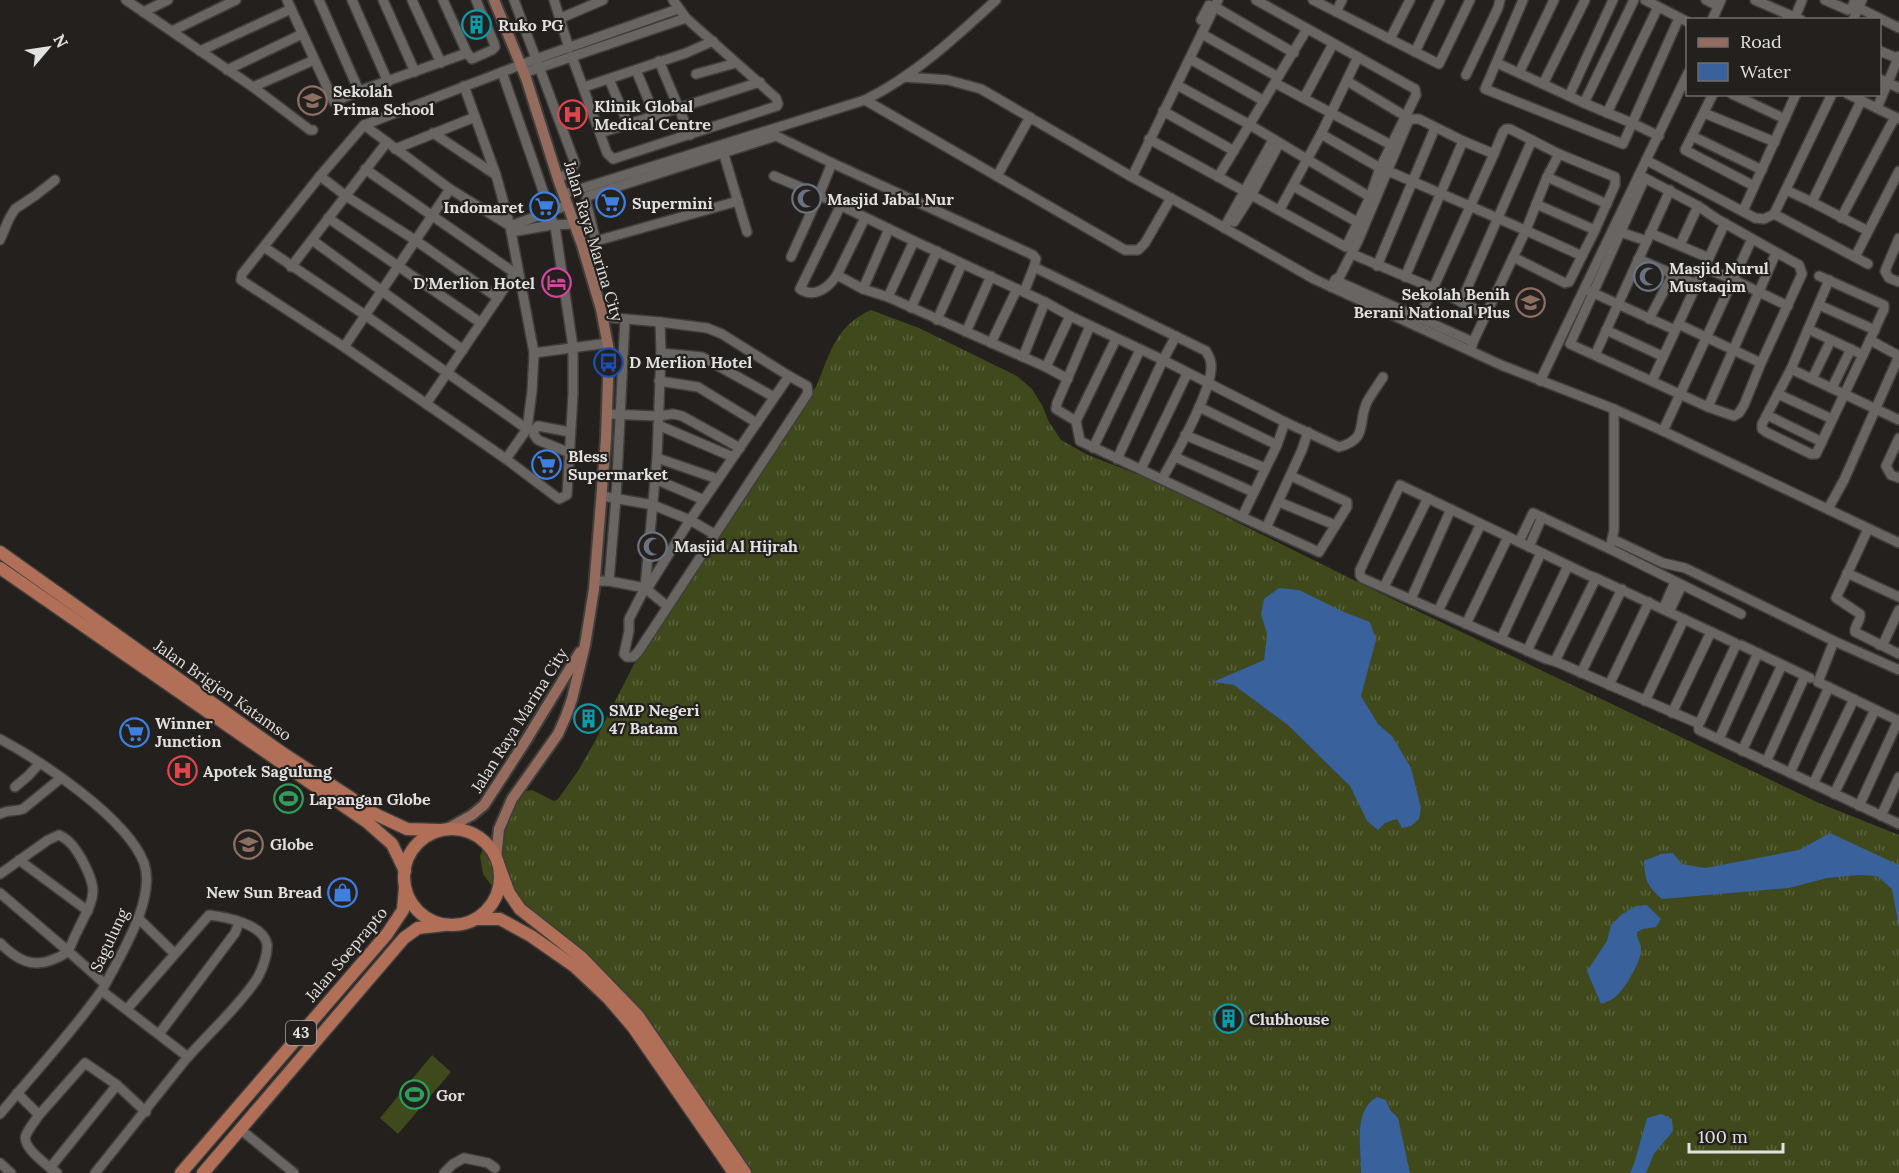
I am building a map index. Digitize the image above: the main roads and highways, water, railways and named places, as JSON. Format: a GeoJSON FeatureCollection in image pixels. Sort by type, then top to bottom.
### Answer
{"type":"FeatureCollection","features":[{"type":"Feature","properties":{"kind":"highway","name":"Jalan Brigjen Katamso"},"geometry":{"type":"LineString","coordinates":[[0,552],[367,822],[392,844],[405,871]]}},
{"type":"Feature","properties":{"kind":"highway","name":"Jalan Brigjen Katamso"},"geometry":{"type":"LineString","coordinates":[[0,568],[377,815],[407,829],[443,830]]}},
{"type":"Feature","properties":{"kind":"highway"},"geometry":{"type":"LineString","coordinates":[[497,862],[500,881],[496,896],[488,909],[476,919],[460,925],[444,925],[429,920],[416,909],[407,896],[405,863],[412,849],[424,837],[453,828],[469,832],[482,839],[493,851],[509,893],[520,909],[581,957],[638,1016],[745,1173]]}},
{"type":"Feature","properties":{"kind":"highway","name":"Jalan Soeprapto"},"geometry":{"type":"LineString","coordinates":[[181,1173],[387,934],[403,910],[405,887]]}},
{"type":"Feature","properties":{"kind":"highway"},"geometry":{"type":"LineString","coordinates":[[476,919],[501,920],[531,936],[574,966],[609,999],[633,1027],[734,1173]]}},
{"type":"Feature","properties":{"kind":"highway","name":"Jalan Soeprapto"},"geometry":{"type":"LineString","coordinates":[[203,1173],[404,938],[418,928],[444,925]]}},
{"type":"Feature","properties":{"kind":"highway"},"geometry":{"type":"LineString","coordinates":[[258,1084],[266,1085],[270,1095]]}},
{"type":"Feature","properties":{"kind":"main road","name":"Jalan Raya Marina City"},"geometry":{"type":"LineString","coordinates":[[494,0],[523,69],[582,245],[603,317],[608,343],[602,496],[595,581],[585,645],[572,699],[558,734],[512,799],[499,829],[497,862]]}},
{"type":"Feature","properties":{"kind":"main road","name":"Jalan Raya Marina City"},"geometry":{"type":"LineString","coordinates":[[443,830],[472,815],[484,805],[585,645]]}},
{"type":"Feature","properties":{"kind":"water"},"geometry":{"type":"Polygon","coordinates":[[[1279,588],[1299,590],[1370,622],[1376,640],[1361,696],[1378,724],[1392,736],[1411,768],[1421,808],[1419,819],[1411,826],[1402,828],[1397,819],[1385,823],[1378,830],[1367,821],[1350,786],[1288,725],[1234,685],[1213,682],[1264,660],[1267,634],[1261,614],[1264,599],[1279,588]]]}},
{"type":"Feature","properties":{"kind":"water"},"geometry":{"type":"Polygon","coordinates":[[[1830,833],[1899,865],[1899,927],[1892,889],[1877,876],[1827,878],[1789,888],[1662,899],[1646,878],[1644,861],[1661,854],[1673,853],[1682,864],[1705,868],[1799,850],[1830,833]]]}},
{"type":"Feature","properties":{"kind":"water"},"geometry":{"type":"Polygon","coordinates":[[[1647,905],[1661,919],[1656,927],[1637,932],[1641,949],[1635,968],[1618,995],[1601,1004],[1587,971],[1607,941],[1611,925],[1622,914],[1636,906],[1647,905]]]}},
{"type":"Feature","properties":{"kind":"water"},"geometry":{"type":"Polygon","coordinates":[[[1377,1097],[1386,1100],[1390,1110],[1398,1118],[1410,1173],[1361,1173],[1361,1121],[1369,1103],[1377,1097]]]}},
{"type":"Feature","properties":{"kind":"water"},"geometry":{"type":"Polygon","coordinates":[[[1661,1114],[1672,1119],[1673,1131],[1654,1154],[1646,1173],[1630,1173],[1647,1118],[1661,1114]]]}},
{"type":"Feature","properties":{"kind":"place","name":"Ruko PG"},"geometry":{"type":"Point","coordinates":[477,25]}},
{"type":"Feature","properties":{"kind":"place","name":"Sekolah Prima School"},"geometry":{"type":"Point","coordinates":[312,100]}},
{"type":"Feature","properties":{"kind":"place","name":"Klinik Global Medical Centre"},"geometry":{"type":"Point","coordinates":[573,115]}},
{"type":"Feature","properties":{"kind":"place","name":"Masjid Jabal Nur"},"geometry":{"type":"Point","coordinates":[806,199]}},
{"type":"Feature","properties":{"kind":"place","name":"Supermini"},"geometry":{"type":"Point","coordinates":[611,203]}},
{"type":"Feature","properties":{"kind":"place","name":"Indomaret"},"geometry":{"type":"Point","coordinates":[545,207]}},
{"type":"Feature","properties":{"kind":"place","name":"Masjid Nurul Mustaqim"},"geometry":{"type":"Point","coordinates":[1648,277]}},
{"type":"Feature","properties":{"kind":"place","name":"D'Merlion Hotel"},"geometry":{"type":"Point","coordinates":[556,283]}},
{"type":"Feature","properties":{"kind":"place","name":"Sekolah Benih Berani National Plus"},"geometry":{"type":"Point","coordinates":[1531,303]}},
{"type":"Feature","properties":{"kind":"place","name":"D Merlion Hotel"},"geometry":{"type":"Point","coordinates":[608,362]}},
{"type":"Feature","properties":{"kind":"place","name":"Bless Supermarket"},"geometry":{"type":"Point","coordinates":[547,465]}},
{"type":"Feature","properties":{"kind":"place","name":"Masjid Al Hijrah"},"geometry":{"type":"Point","coordinates":[653,546]}},
{"type":"Feature","properties":{"kind":"place","name":"SMP Negeri 47 Batam"},"geometry":{"type":"Point","coordinates":[588,719]}},
{"type":"Feature","properties":{"kind":"place","name":"Winner Junction"},"geometry":{"type":"Point","coordinates":[134,732]}},
{"type":"Feature","properties":{"kind":"place","name":"Apotek Sagulung"},"geometry":{"type":"Point","coordinates":[182,771]}},
{"type":"Feature","properties":{"kind":"place","name":"Lapangan Globe"},"geometry":{"type":"Point","coordinates":[288,799]}},
{"type":"Feature","properties":{"kind":"place","name":"Globe"},"geometry":{"type":"Point","coordinates":[249,844]}},
{"type":"Feature","properties":{"kind":"place","name":"New Sun Bread"},"geometry":{"type":"Point","coordinates":[343,892]}},
{"type":"Feature","properties":{"kind":"place","name":"Clubhouse"},"geometry":{"type":"Point","coordinates":[1228,1019]}},
{"type":"Feature","properties":{"kind":"place","name":"Gor"},"geometry":{"type":"Point","coordinates":[415,1095]}}]}
